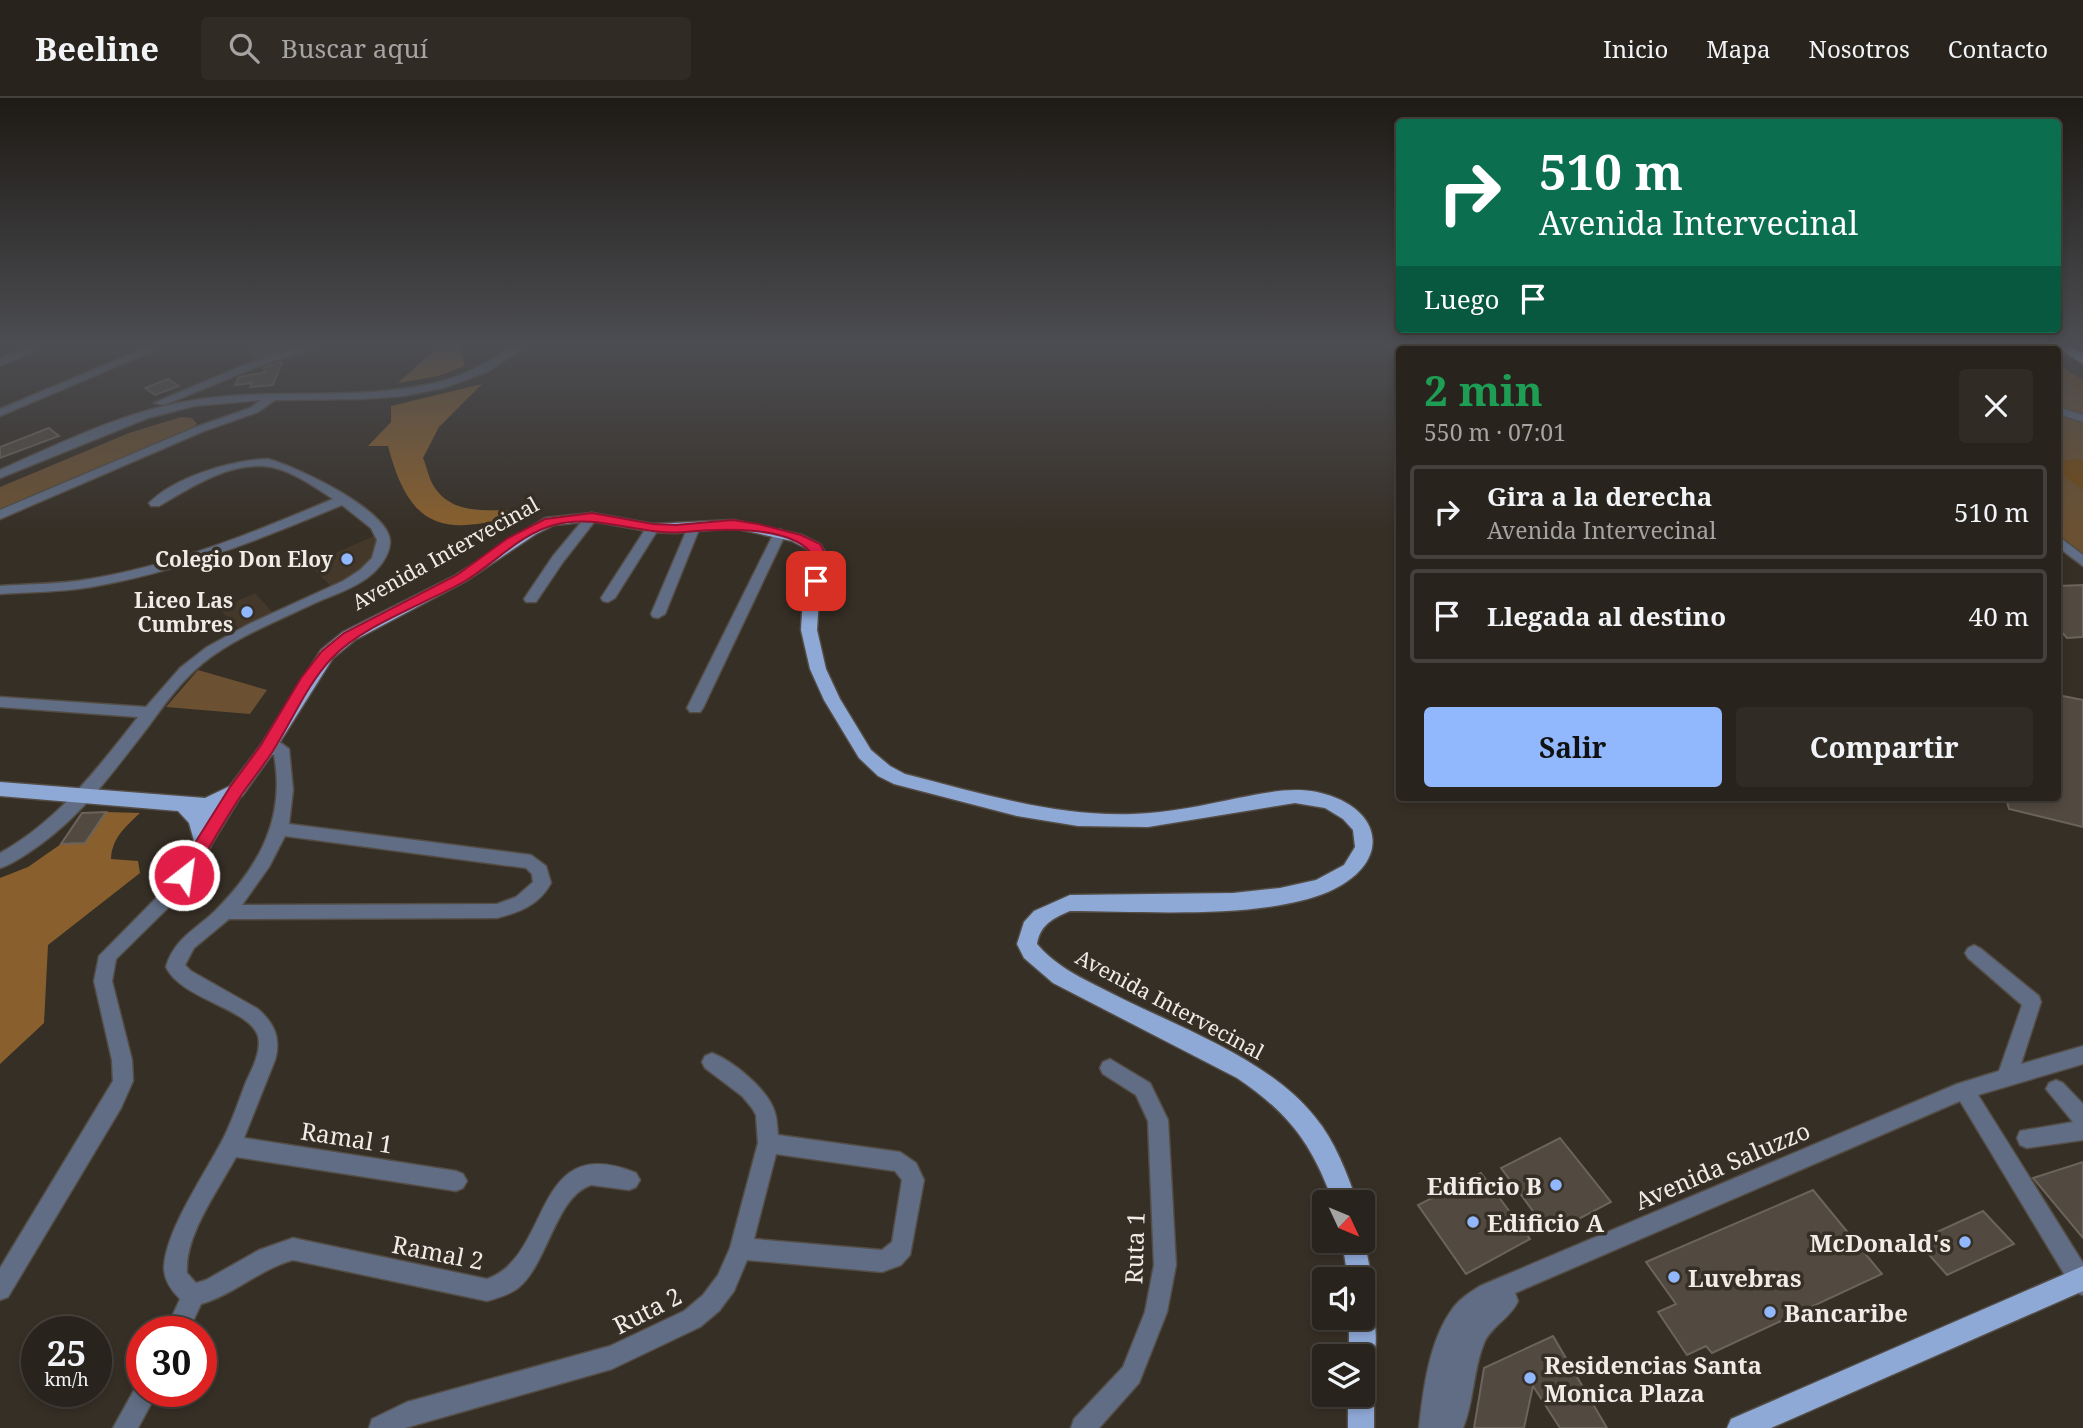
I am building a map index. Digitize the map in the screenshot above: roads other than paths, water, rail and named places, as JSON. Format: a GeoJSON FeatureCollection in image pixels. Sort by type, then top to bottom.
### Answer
{"type":"FeatureCollection","features":[{"type":"Feature","properties":{"kind":"main road","name":"Avenida Intervecinal"},"geometry":{"type":"LineString","coordinates":[[241,784],[267,749],[307,681],[327,654],[349,636],[461,578],[531,531],[550,522],[592,517],[653,528],[733,524],[805,541],[818,551],[821,566],[811,597],[808,630],[818,669],[832,700],[865,754],[884,771],[900,779],[1021,808],[1093,821],[1132,822],[1267,800],[1310,797],[1345,810],[1356,820],[1365,836],[1364,851],[1344,876],[1330,883],[1286,896],[1216,905],[1070,903],[1050,909],[1032,923],[1027,944],[1031,951],[1060,977],[1245,1071],[1273,1089],[1300,1112],[1321,1144],[1340,1190]]}},
{"type":"Feature","properties":{"kind":"main road"},"geometry":{"type":"LineString","coordinates":[[192,805],[241,784]]}},
{"type":"Feature","properties":{"kind":"main road"},"geometry":{"type":"LineString","coordinates":[[0,789],[192,805],[210,811],[215,823]]}},
{"type":"Feature","properties":{"kind":"main road"},"geometry":{"type":"LineString","coordinates":[[192,805],[203,843]]}},
{"type":"Feature","properties":{"kind":"main road"},"geometry":{"type":"LineString","coordinates":[[1740,1428],[2082,1280]]}},
{"type":"Feature","properties":{"kind":"main road"},"geometry":{"type":"LineString","coordinates":[[1361,1407],[1361,1428]]}},
{"type":"Feature","properties":{"kind":"street"},"geometry":{"type":"LineString","coordinates":[[0,468],[153,407]]}},
{"type":"Feature","properties":{"kind":"street"},"geometry":{"type":"LineString","coordinates":[[0,474],[130,420],[172,407]]}},
{"type":"Feature","properties":{"kind":"street"},"geometry":{"type":"LineString","coordinates":[[0,482],[177,407]]}},
{"type":"Feature","properties":{"kind":"street"},"geometry":{"type":"LineString","coordinates":[[190,407],[200,429]]}},
{"type":"Feature","properties":{"kind":"street"},"geometry":{"type":"LineString","coordinates":[[0,515],[255,407]]}},
{"type":"Feature","properties":{"kind":"street"},"geometry":{"type":"LineString","coordinates":[[2061,412],[2083,419]]}},
{"type":"Feature","properties":{"kind":"street"},"geometry":{"type":"LineString","coordinates":[[0,860],[38,838],[81,796],[181,675],[214,649],[353,580],[373,566],[382,551],[382,534],[371,521],[342,499],[289,467],[266,463],[234,466],[212,472],[155,503]]}},
{"type":"Feature","properties":{"kind":"street"},"geometry":{"type":"LineString","coordinates":[[0,590],[70,586],[131,574],[259,534],[342,499]]}},
{"type":"Feature","properties":{"kind":"street"},"geometry":{"type":"LineString","coordinates":[[531,599],[558,559],[592,517]]}},
{"type":"Feature","properties":{"kind":"street"},"geometry":{"type":"LineString","coordinates":[[658,614],[694,527]]}},
{"type":"Feature","properties":{"kind":"street"},"geometry":{"type":"LineString","coordinates":[[608,598],[653,528]]}},
{"type":"Feature","properties":{"kind":"street"},"geometry":{"type":"LineString","coordinates":[[695,708],[780,533]]}},
{"type":"Feature","properties":{"kind":"street"},"geometry":{"type":"LineString","coordinates":[[2061,543],[2083,562]]}},
{"type":"Feature","properties":{"kind":"street"},"geometry":{"type":"LineString","coordinates":[[0,702],[150,713]]}},
{"type":"Feature","properties":{"kind":"street"},"geometry":{"type":"LineString","coordinates":[[184,1316],[194,1295],[185,1289],[176,1275],[177,1253],[198,1205],[230,1146],[267,1055],[268,1036],[261,1021],[183,979],[175,967],[177,956],[187,944],[224,912],[266,855],[279,828],[286,767],[281,749],[267,749]]}},
{"type":"Feature","properties":{"kind":"street","name":"Avenida Intervecinal"},"geometry":{"type":"LineString","coordinates":[[0,1289],[114,1101],[123,1081],[122,1060],[103,981],[108,956],[174,891],[241,784]]}},
{"type":"Feature","properties":{"kind":"street"},"geometry":{"type":"LineString","coordinates":[[224,912],[498,911],[518,906],[534,894],[542,883],[540,871],[531,862],[279,828]]}},
{"type":"Feature","properties":{"kind":"street"},"geometry":{"type":"LineString","coordinates":[[1974,953],[2032,1002],[2007,1077]]}},
{"type":"Feature","properties":{"kind":"street","name":"Avenida Saluzzo"},"geometry":{"type":"LineString","coordinates":[[1438,1427],[1447,1347],[1457,1319],[1475,1302],[1493,1291],[1964,1090],[2083,1055]]}},
{"type":"Feature","properties":{"kind":"street","name":"Ruta 2"},"geometry":{"type":"LineString","coordinates":[[381,1428],[407,1414],[612,1357],[692,1318],[711,1303],[726,1283],[741,1249],[768,1143],[766,1114],[758,1101],[749,1090],[712,1062]]}},
{"type":"Feature","properties":{"kind":"street","name":"Ruta 1"},"geometry":{"type":"LineString","coordinates":[[1083,1428],[1131,1375],[1156,1312],[1165,1265],[1158,1120],[1143,1089],[1110,1068]]}},
{"type":"Feature","properties":{"kind":"street"},"geometry":{"type":"LineString","coordinates":[[2056,1089],[2083,1118]]}},
{"type":"Feature","properties":{"kind":"street"},"geometry":{"type":"LineString","coordinates":[[1964,1090],[2082,1280]]}},
{"type":"Feature","properties":{"kind":"street"},"geometry":{"type":"LineString","coordinates":[[2027,1138],[2083,1130]]}},
{"type":"Feature","properties":{"kind":"street"},"geometry":{"type":"LineString","coordinates":[[741,1249],[882,1261],[893,1257],[902,1247],[913,1180],[905,1165],[900,1162],[768,1143]]}},
{"type":"Feature","properties":{"kind":"street","name":"Ramal 1"},"geometry":{"type":"LineString","coordinates":[[230,1146],[456,1181]]}},
{"type":"Feature","properties":{"kind":"street","name":"Ramal 2"},"geometry":{"type":"LineString","coordinates":[[194,1295],[214,1291],[275,1252],[292,1249],[487,1290],[513,1279],[524,1267],[564,1193],[576,1181],[591,1175],[629,1180]]}},
{"type":"Feature","properties":{"kind":"street"},"geometry":{"type":"LineString","coordinates":[[1438,1427],[1452,1426],[1455,1419],[1465,1364],[1476,1332],[1507,1301]]}},
{"type":"Feature","properties":{"kind":"street"},"geometry":{"type":"LineString","coordinates":[[125,1428],[137,1407]]}},
{"type":"Feature","properties":{"kind":"place","name":"Colegio Don Eloy"},"geometry":{"type":"Point","coordinates":[347,559]}},
{"type":"Feature","properties":{"kind":"place","name":"Liceo Las Cumbres"},"geometry":{"type":"Point","coordinates":[247,612]}},
{"type":"Feature","properties":{"kind":"place","name":"Edificio B"},"geometry":{"type":"Point","coordinates":[1556,1185]}},
{"type":"Feature","properties":{"kind":"place","name":"Edificio A"},"geometry":{"type":"Point","coordinates":[1473,1222]}},
{"type":"Feature","properties":{"kind":"place","name":"McDonald's"},"geometry":{"type":"Point","coordinates":[1965,1242]}},
{"type":"Feature","properties":{"kind":"place","name":"Luvebras"},"geometry":{"type":"Point","coordinates":[1674,1277]}},
{"type":"Feature","properties":{"kind":"place","name":"Bancaribe"},"geometry":{"type":"Point","coordinates":[1770,1312]}},
{"type":"Feature","properties":{"kind":"place","name":"Residencias Santa Monica Plaza"},"geometry":{"type":"Point","coordinates":[1530,1378]}}]}
